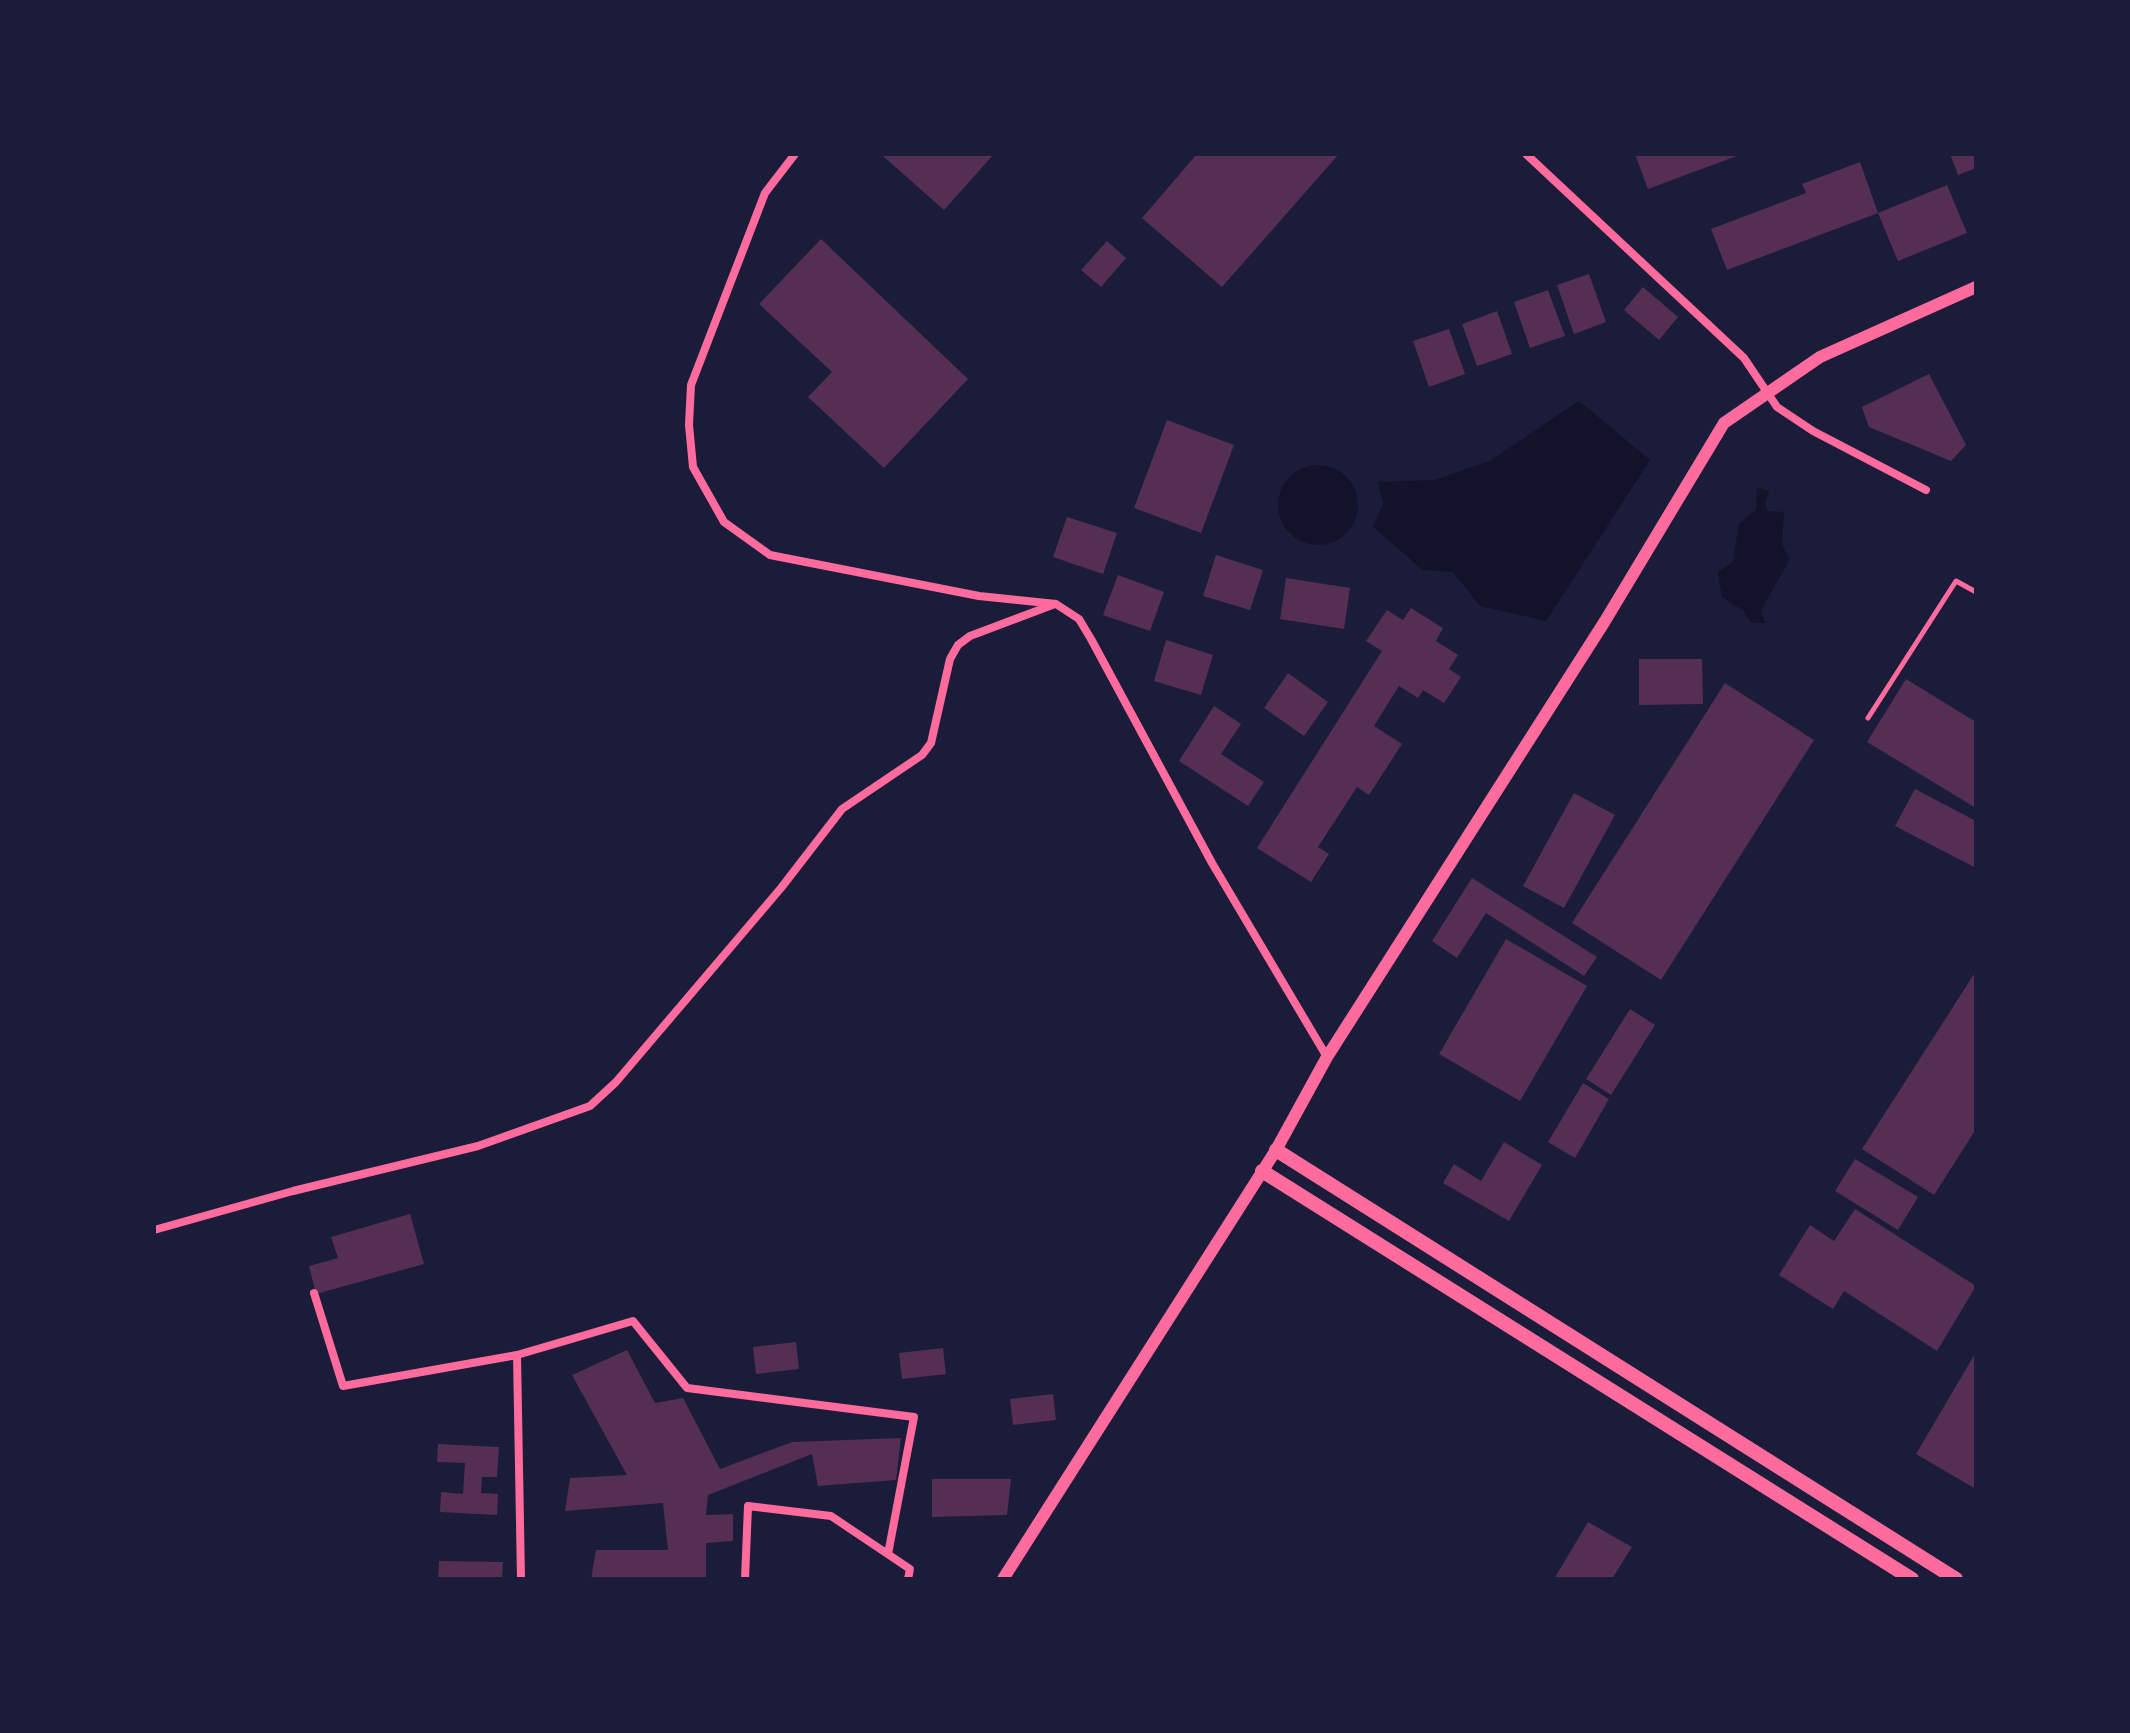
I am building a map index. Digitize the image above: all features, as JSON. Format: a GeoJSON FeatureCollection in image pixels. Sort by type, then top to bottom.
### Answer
{"type":"FeatureCollection","features":[{"type":"Feature","properties":{"kind":"main road"},"geometry":{"type":"LineString","coordinates":[[1276,1150],[1956,1579]]}},
{"type":"Feature","properties":{"kind":"main road"},"geometry":{"type":"LineString","coordinates":[[1262,1171],[1912,1579]]}},
{"type":"Feature","properties":{"kind":"street"},"geometry":{"type":"LineString","coordinates":[[795,154],[765,193],[691,385],[689,425],[693,467],[724,522],[770,555],[979,596],[1056,604],[1079,619],[1212,863],[1327,1057]]}},
{"type":"Feature","properties":{"kind":"street"},"geometry":{"type":"LineString","coordinates":[[1526,154],[1744,358],[1777,407],[1813,431],[1926,490]]}},
{"type":"Feature","properties":{"kind":"street"},"geometry":{"type":"LineString","coordinates":[[1003,1579],[1276,1150],[1327,1057],[1605,621],[1688,477],[1724,423],[1820,357],[1976,287]]}},
{"type":"Feature","properties":{"kind":"street"},"geometry":{"type":"LineString","coordinates":[[154,1230],[293,1191],[478,1146],[590,1106],[616,1082],[781,888],[842,809],[922,755],[931,743],[950,659],[958,645],[970,636],[1056,604]]}},
{"type":"Feature","properties":{"kind":"street"},"geometry":{"type":"LineString","coordinates":[[314,1293],[343,1386],[517,1355],[633,1321],[687,1388],[914,1417],[888,1554]]}},
{"type":"Feature","properties":{"kind":"street"},"geometry":{"type":"LineString","coordinates":[[517,1355],[521,1579]]}},
{"type":"Feature","properties":{"kind":"street"},"geometry":{"type":"LineString","coordinates":[[745,1579],[748,1506],[831,1516],[910,1569],[908,1579]]}},
{"type":"Feature","properties":{"kind":"lane"},"geometry":{"type":"LineString","coordinates":[[1868,718],[1956,581],[1976,592]]}},
{"type":"Feature","properties":{"kind":"shaded area"},"geometry":{"type":"Polygon","coordinates":[[[1579,401],[1650,460],[1546,621],[1480,606],[1453,572],[1423,570],[1373,527],[1383,504],[1378,482],[1435,480],[1490,461],[1579,401]]]}},
{"type":"Feature","properties":{"kind":"shaded area"},"geometry":{"type":"Polygon","coordinates":[[[1318,465],[1333,468],[1346,477],[1355,490],[1358,505],[1355,520],[1346,533],[1333,542],[1318,545],[1303,542],[1290,533],[1281,520],[1278,505],[1281,490],[1290,477],[1303,468],[1318,465]]]}},
{"type":"Feature","properties":{"kind":"shaded area"},"geometry":{"type":"Polygon","coordinates":[[[1757,487],[1769,491],[1765,503],[1768,511],[1784,512],[1782,546],[1790,559],[1761,610],[1765,623],[1751,623],[1744,611],[1722,597],[1718,572],[1733,562],[1739,524],[1756,510],[1757,487]]]}},
{"type":"Feature","properties":{"kind":"building"},"geometry":{"type":"Polygon","coordinates":[[[886,154],[994,154],[944,210],[884,157],[886,154]]]}},
{"type":"Feature","properties":{"kind":"building"},"geometry":{"type":"Polygon","coordinates":[[[1197,154],[1339,154],[1222,287],[1142,218],[1197,154]]]}},
{"type":"Feature","properties":{"kind":"building"},"geometry":{"type":"Polygon","coordinates":[[[1635,154],[1742,154],[1648,189],[1635,154]]]}},
{"type":"Feature","properties":{"kind":"building"},"geometry":{"type":"Polygon","coordinates":[[[1950,154],[1976,154],[1976,168],[1958,175],[1950,154]]]}},
{"type":"Feature","properties":{"kind":"building"},"geometry":{"type":"Polygon","coordinates":[[[1860,162],[1878,213],[1727,270],[1711,229],[1806,193],[1802,184],[1860,162]]]}},
{"type":"Feature","properties":{"kind":"building"},"geometry":{"type":"Polygon","coordinates":[[[1947,185],[1967,233],[1898,261],[1878,213],[1947,185]]]}},
{"type":"Feature","properties":{"kind":"building"},"geometry":{"type":"Polygon","coordinates":[[[821,239],[968,379],[884,468],[808,397],[832,372],[759,304],[821,239]]]}},
{"type":"Feature","properties":{"kind":"building"},"geometry":{"type":"Polygon","coordinates":[[[1107,241],[1126,258],[1101,287],[1081,270],[1107,241]]]}},
{"type":"Feature","properties":{"kind":"building"},"geometry":{"type":"Polygon","coordinates":[[[1589,274],[1606,322],[1574,334],[1557,285],[1589,274]]]}},
{"type":"Feature","properties":{"kind":"building"},"geometry":{"type":"Polygon","coordinates":[[[1643,287],[1678,317],[1659,340],[1624,310],[1643,287]]]}},
{"type":"Feature","properties":{"kind":"building"},"geometry":{"type":"Polygon","coordinates":[[[1548,290],[1565,336],[1530,348],[1514,302],[1548,290]]]}},
{"type":"Feature","properties":{"kind":"building"},"geometry":{"type":"Polygon","coordinates":[[[1497,311],[1512,354],[1477,366],[1462,324],[1497,311]]]}},
{"type":"Feature","properties":{"kind":"building"},"geometry":{"type":"Polygon","coordinates":[[[1449,329],[1465,374],[1429,387],[1413,341],[1449,329]]]}},
{"type":"Feature","properties":{"kind":"building"},"geometry":{"type":"Polygon","coordinates":[[[1929,374],[1966,445],[1951,461],[1869,427],[1862,407],[1929,374]]]}},
{"type":"Feature","properties":{"kind":"building"},"geometry":{"type":"Polygon","coordinates":[[[1167,420],[1234,445],[1201,533],[1134,508],[1167,420]]]}},
{"type":"Feature","properties":{"kind":"building"},"geometry":{"type":"Polygon","coordinates":[[[1067,517],[1117,533],[1103,574],[1053,557],[1067,517]]]}},
{"type":"Feature","properties":{"kind":"building"},"geometry":{"type":"Polygon","coordinates":[[[1216,555],[1263,570],[1250,610],[1203,596],[1216,555]]]}},
{"type":"Feature","properties":{"kind":"building"},"geometry":{"type":"Polygon","coordinates":[[[1118,575],[1164,592],[1150,631],[1103,615],[1118,575]]]}},
{"type":"Feature","properties":{"kind":"building"},"geometry":{"type":"Polygon","coordinates":[[[1286,578],[1350,588],[1344,629],[1280,619],[1286,578]]]}},
{"type":"Feature","properties":{"kind":"building"},"geometry":{"type":"Polygon","coordinates":[[[1411,608],[1443,628],[1436,641],[1458,655],[1449,669],[1461,677],[1444,703],[1423,690],[1418,698],[1399,686],[1374,726],[1402,744],[1369,795],[1357,787],[1318,847],[1329,854],[1311,882],[1257,848],[1382,651],[1366,641],[1387,610],[1403,620],[1411,608]]]}},
{"type":"Feature","properties":{"kind":"building"},"geometry":{"type":"Polygon","coordinates":[[[1166,640],[1213,655],[1201,695],[1154,681],[1166,640]]]}},
{"type":"Feature","properties":{"kind":"building"},"geometry":{"type":"Polygon","coordinates":[[[1639,659],[1702,659],[1703,704],[1639,705],[1639,659]]]}},
{"type":"Feature","properties":{"kind":"building"},"geometry":{"type":"Polygon","coordinates":[[[1288,673],[1328,702],[1304,736],[1264,708],[1288,673]]]}},
{"type":"Feature","properties":{"kind":"building"},"geometry":{"type":"Polygon","coordinates":[[[1906,679],[1976,722],[1976,808],[1867,742],[1906,679]]]}},
{"type":"Feature","properties":{"kind":"building"},"geometry":{"type":"Polygon","coordinates":[[[1725,683],[1814,740],[1661,980],[1572,923],[1725,683]]]}},
{"type":"Feature","properties":{"kind":"building"},"geometry":{"type":"Polygon","coordinates":[[[1214,706],[1241,724],[1221,754],[1264,782],[1248,806],[1179,761],[1214,706]]]}},
{"type":"Feature","properties":{"kind":"building"},"geometry":{"type":"Polygon","coordinates":[[[1915,789],[1976,821],[1976,868],[1895,826],[1915,789]]]}},
{"type":"Feature","properties":{"kind":"building"},"geometry":{"type":"Polygon","coordinates":[[[1574,793],[1615,815],[1564,908],[1523,886],[1574,793]]]}},
{"type":"Feature","properties":{"kind":"building"},"geometry":{"type":"Polygon","coordinates":[[[1472,878],[1597,957],[1584,976],[1486,913],[1457,958],[1432,941],[1472,878]]]}},
{"type":"Feature","properties":{"kind":"building"},"geometry":{"type":"Polygon","coordinates":[[[1506,939],[1587,986],[1520,1101],[1439,1054],[1506,939]]]}},
{"type":"Feature","properties":{"kind":"building"},"geometry":{"type":"Polygon","coordinates":[[[1976,971],[1976,1129],[1934,1195],[1862,1149],[1976,971]]]}},
{"type":"Feature","properties":{"kind":"building"},"geometry":{"type":"Polygon","coordinates":[[[1630,1009],[1655,1025],[1611,1095],[1586,1079],[1630,1009]]]}},
{"type":"Feature","properties":{"kind":"building"},"geometry":{"type":"Polygon","coordinates":[[[1583,1083],[1609,1099],[1575,1158],[1548,1142],[1583,1083]]]}},
{"type":"Feature","properties":{"kind":"building"},"geometry":{"type":"Polygon","coordinates":[[[1504,1142],[1542,1165],[1509,1221],[1443,1183],[1454,1164],[1481,1181],[1504,1142]]]}},
{"type":"Feature","properties":{"kind":"building"},"geometry":{"type":"Polygon","coordinates":[[[1855,1159],[1918,1197],[1898,1230],[1835,1191],[1855,1159]]]}},
{"type":"Feature","properties":{"kind":"building"},"geometry":{"type":"Polygon","coordinates":[[[1855,1209],[1976,1286],[1937,1351],[1844,1291],[1833,1309],[1779,1275],[1810,1225],[1834,1241],[1855,1209]]]}},
{"type":"Feature","properties":{"kind":"building"},"geometry":{"type":"Polygon","coordinates":[[[410,1214],[424,1264],[316,1294],[309,1266],[338,1258],[331,1237],[410,1214]]]}},
{"type":"Feature","properties":{"kind":"building"},"geometry":{"type":"Polygon","coordinates":[[[796,1342],[799,1369],[756,1374],[753,1347],[796,1342]]]}},
{"type":"Feature","properties":{"kind":"building"},"geometry":{"type":"Polygon","coordinates":[[[943,1348],[946,1374],[902,1379],[899,1353],[943,1348]]]}},
{"type":"Feature","properties":{"kind":"building"},"geometry":{"type":"Polygon","coordinates":[[[627,1350],[655,1403],[683,1398],[720,1469],[792,1442],[901,1438],[896,1480],[818,1486],[812,1454],[708,1495],[706,1515],[733,1514],[733,1541],[706,1543],[706,1579],[591,1579],[596,1550],[668,1550],[663,1503],[565,1511],[570,1478],[627,1475],[572,1375],[627,1350]]]}},
{"type":"Feature","properties":{"kind":"building"},"geometry":{"type":"Polygon","coordinates":[[[1976,1352],[1976,1485],[1974,1488],[1916,1454],[1976,1352]]]}},
{"type":"Feature","properties":{"kind":"building"},"geometry":{"type":"Polygon","coordinates":[[[1053,1394],[1056,1420],[1013,1425],[1010,1399],[1053,1394]]]}},
{"type":"Feature","properties":{"kind":"building"},"geometry":{"type":"Polygon","coordinates":[[[438,1444],[499,1447],[497,1477],[482,1477],[481,1493],[498,1494],[497,1515],[440,1512],[441,1492],[463,1494],[465,1463],[437,1462],[438,1444]]]}},
{"type":"Feature","properties":{"kind":"building"},"geometry":{"type":"Polygon","coordinates":[[[932,1479],[1011,1479],[1007,1515],[932,1517],[932,1479]]]}},
{"type":"Feature","properties":{"kind":"building"},"geometry":{"type":"Polygon","coordinates":[[[1588,1522],[1632,1547],[1612,1579],[1554,1579],[1588,1522]]]}},
{"type":"Feature","properties":{"kind":"building"},"geometry":{"type":"Polygon","coordinates":[[[439,1561],[503,1562],[502,1579],[438,1579],[439,1561]]]}}]}
